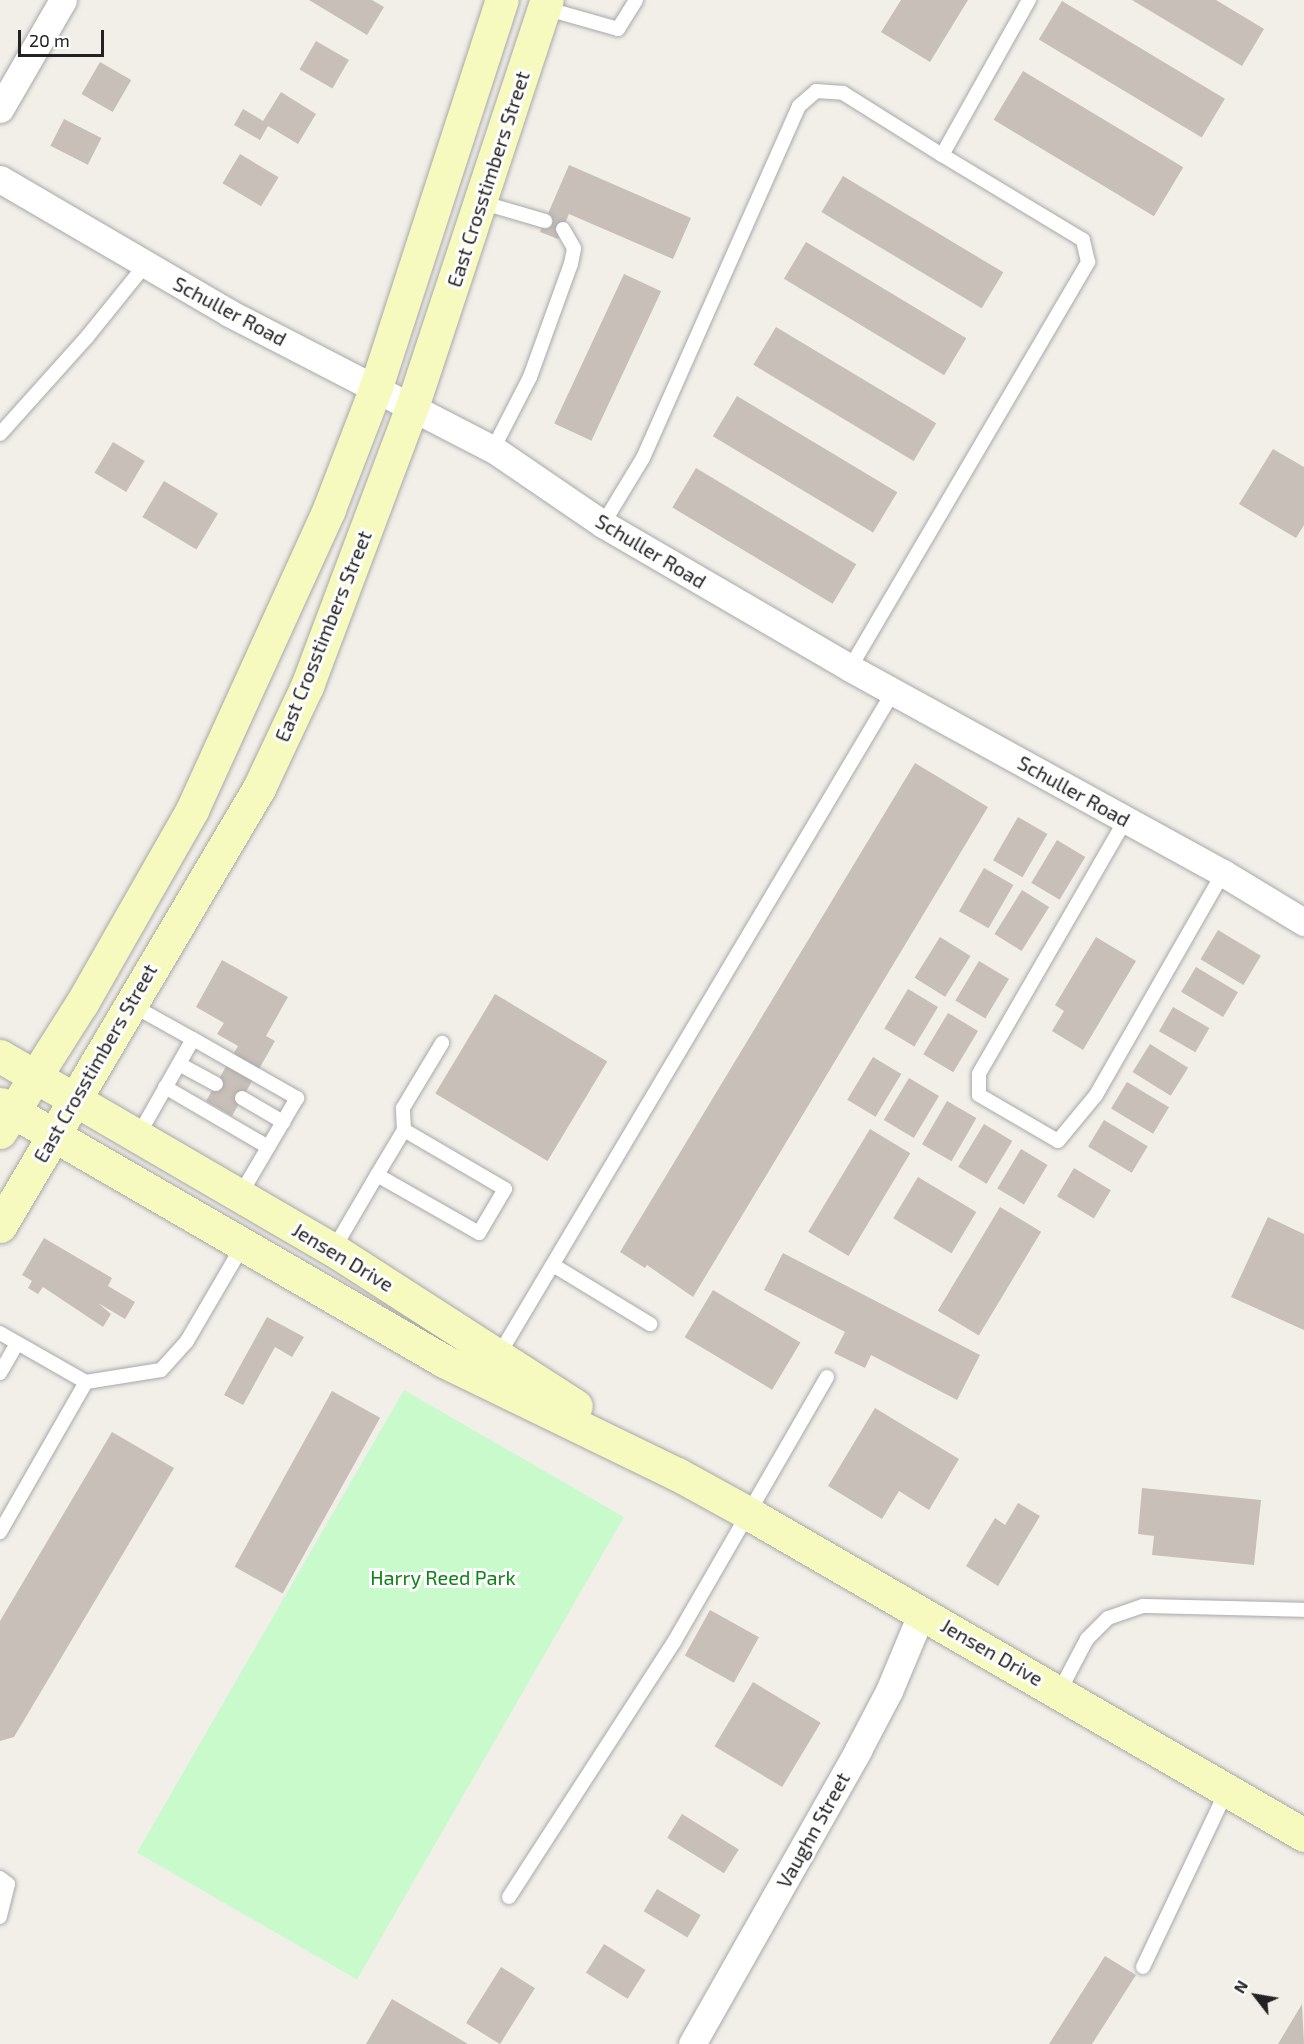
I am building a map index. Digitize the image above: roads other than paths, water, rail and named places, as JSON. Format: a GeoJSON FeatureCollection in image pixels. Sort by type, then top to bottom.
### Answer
{"type":"FeatureCollection","features":[{"type":"Feature","properties":{"kind":"main road"},"geometry":{"type":"LineString","coordinates":[[4,1116],[35,1076],[82,1003],[192,810],[259,667],[356,447],[502,0]]}},
{"type":"Feature","properties":{"kind":"main road"},"geometry":{"type":"LineString","coordinates":[[511,0],[545,4]]}},
{"type":"Feature","properties":{"kind":"main road","name":"East Crosstimbers Street"},"geometry":{"type":"LineString","coordinates":[[0,1226],[129,1003],[259,788],[302,697],[413,405],[545,4]]}},
{"type":"Feature","properties":{"kind":"main road"},"geometry":{"type":"LineString","coordinates":[[259,667],[302,697]]}},
{"type":"Feature","properties":{"kind":"main road","name":"Jensen Drive"},"geometry":{"type":"LineString","coordinates":[[0,1056],[333,1250],[491,1367]]}},
{"type":"Feature","properties":{"kind":"main road","name":"Jensen Drive"},"geometry":{"type":"LineString","coordinates":[[4,1116],[53,1136],[243,1245],[491,1367],[922,1612],[1304,1835]]}},
{"type":"Feature","properties":{"kind":"street"},"geometry":{"type":"LineString","coordinates":[[0,109],[63,0]]}},
{"type":"Feature","properties":{"kind":"street","name":"Schuller Road"},"geometry":{"type":"LineString","coordinates":[[0,179],[229,313],[413,405],[493,449],[603,524],[850,668],[1223,873],[1304,922]]}},
{"type":"Feature","properties":{"kind":"street","name":"Vaughn Street"},"geometry":{"type":"LineString","coordinates":[[692,2044],[858,1750],[889,1691],[922,1612]]}},
{"type":"Feature","properties":{"kind":"lane"},"geometry":{"type":"LineString","coordinates":[[545,4],[618,29],[636,0]]}},
{"type":"Feature","properties":{"kind":"lane"},"geometry":{"type":"LineString","coordinates":[[942,155],[1029,0]]}},
{"type":"Feature","properties":{"kind":"lane"},"geometry":{"type":"LineString","coordinates":[[603,524],[653,438],[799,106],[816,91],[843,93],[1083,240],[1089,262],[850,668]]}},
{"type":"Feature","properties":{"kind":"lane"},"geometry":{"type":"LineString","coordinates":[[480,202],[545,221]]}},
{"type":"Feature","properties":{"kind":"lane"},"geometry":{"type":"LineString","coordinates":[[493,449],[530,377],[571,264],[574,248],[563,229]]}},
{"type":"Feature","properties":{"kind":"lane"},"geometry":{"type":"LineString","coordinates":[[0,434],[87,337],[146,264]]}},
{"type":"Feature","properties":{"kind":"lane"},"geometry":{"type":"LineString","coordinates":[[491,1367],[893,692]]}},
{"type":"Feature","properties":{"kind":"lane"},"geometry":{"type":"LineString","coordinates":[[1126,819],[979,1074],[979,1095],[1058,1141],[1096,1095],[1223,873]]}},
{"type":"Feature","properties":{"kind":"lane"},"geometry":{"type":"LineString","coordinates":[[129,1003],[297,1098],[240,1196]]}},
{"type":"Feature","properties":{"kind":"lane"},"geometry":{"type":"LineString","coordinates":[[138,1136],[193,1039]]}},
{"type":"Feature","properties":{"kind":"lane"},"geometry":{"type":"LineString","coordinates":[[333,1250],[404,1130],[403,1108],[442,1043]]}},
{"type":"Feature","properties":{"kind":"lane"},"geometry":{"type":"LineString","coordinates":[[179,1064],[216,1084]]}},
{"type":"Feature","properties":{"kind":"lane"},"geometry":{"type":"LineString","coordinates":[[165,1087],[268,1147]]}},
{"type":"Feature","properties":{"kind":"lane"},"geometry":{"type":"LineString","coordinates":[[242,1098],[283,1122]]}},
{"type":"Feature","properties":{"kind":"lane"},"geometry":{"type":"LineString","coordinates":[[377,1175],[479,1233],[500,1198],[505,1189],[404,1130]]}},
{"type":"Feature","properties":{"kind":"lane"},"geometry":{"type":"LineString","coordinates":[[0,1333],[86,1382],[161,1370],[187,1341],[243,1245]]}},
{"type":"Feature","properties":{"kind":"lane"},"geometry":{"type":"LineString","coordinates":[[553,1265],[650,1324]]}},
{"type":"Feature","properties":{"kind":"lane"},"geometry":{"type":"LineString","coordinates":[[0,1373],[17,1343]]}},
{"type":"Feature","properties":{"kind":"lane"},"geometry":{"type":"LineString","coordinates":[[509,1897],[674,1642],[746,1512],[827,1377]]}},
{"type":"Feature","properties":{"kind":"lane"},"geometry":{"type":"LineString","coordinates":[[0,1532],[86,1382]]}},
{"type":"Feature","properties":{"kind":"lane"},"geometry":{"type":"LineString","coordinates":[[1059,1692],[1087,1639],[1108,1618],[1143,1606],[1304,1610]]}},
{"type":"Feature","properties":{"kind":"lane"},"geometry":{"type":"LineString","coordinates":[[1143,1967],[1227,1790]]}},
{"type":"Feature","properties":{"kind":"lane"},"geometry":{"type":"LineString","coordinates":[[0,1878],[8,1884],[0,1917]]}},
{"type":"Feature","properties":{"kind":"park label","name":"Harry Reed Park"},"geometry":{"type":"Point","coordinates":[443,1577]}}]}
